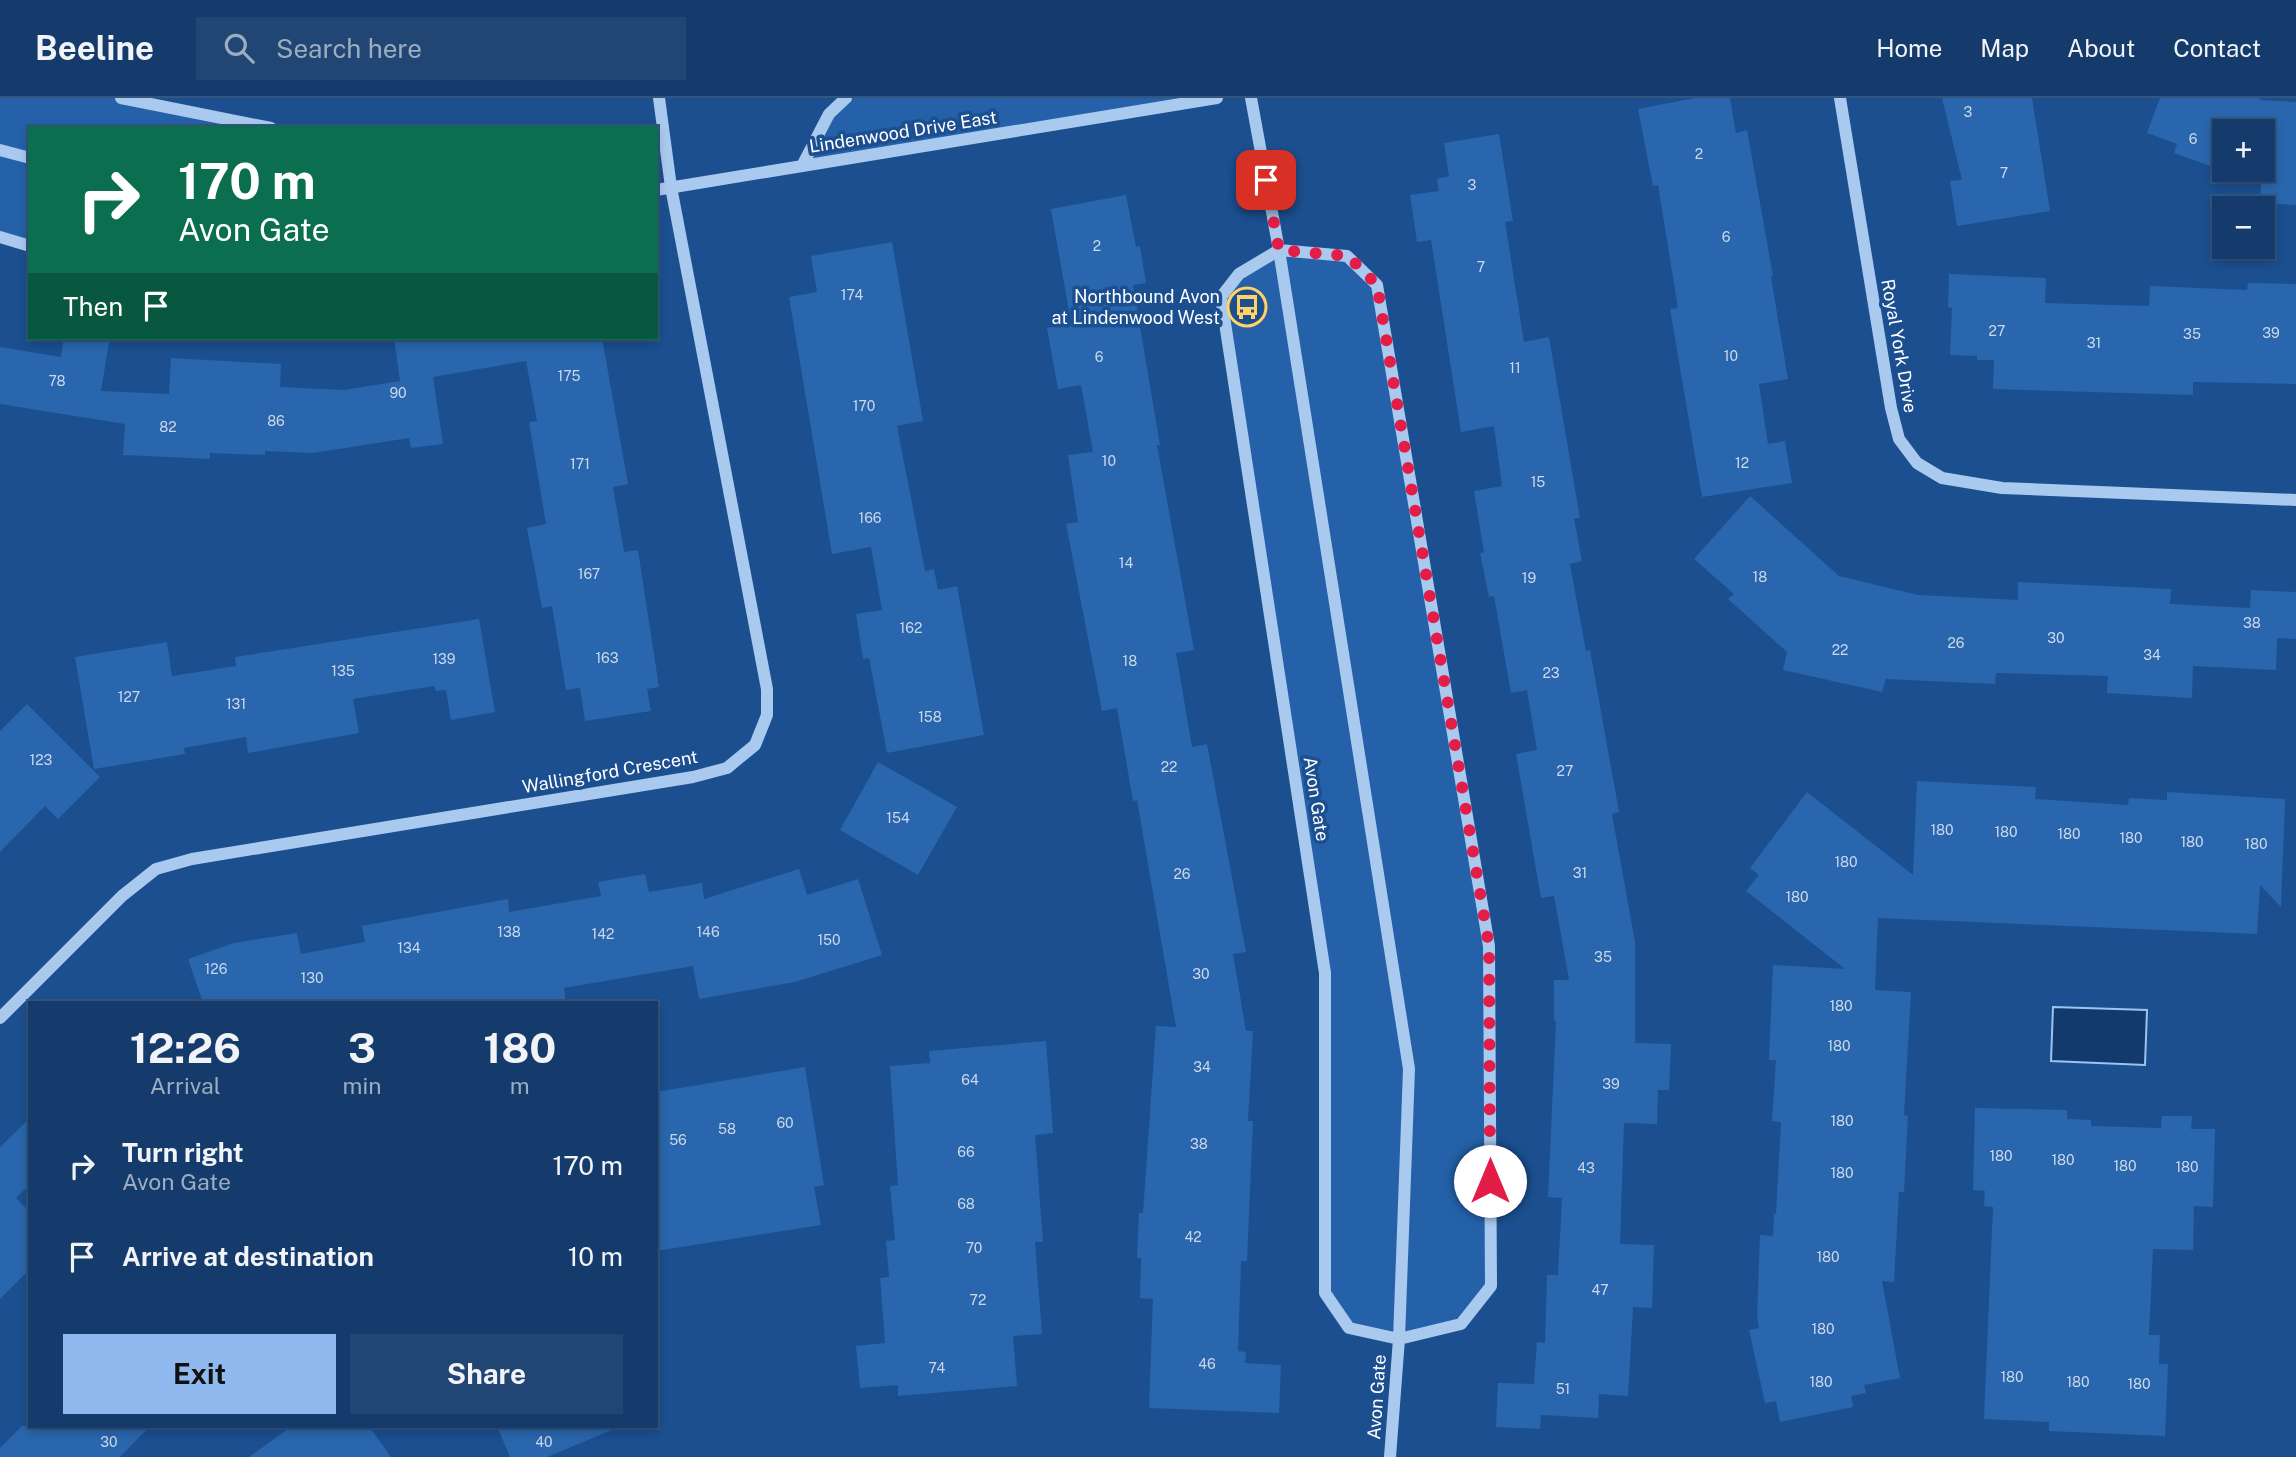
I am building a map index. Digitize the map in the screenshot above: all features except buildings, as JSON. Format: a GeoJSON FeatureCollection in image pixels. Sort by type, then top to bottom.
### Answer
{"type":"FeatureCollection","features":[{"type":"Feature","properties":{"kind":"street"},"geometry":{"type":"LineString","coordinates":[[121,98],[261,126]]}},
{"type":"Feature","properties":{"kind":"street","name":"Wallingford Crescent"},"geometry":{"type":"LineString","coordinates":[[0,1018],[122,896],[156,869],[192,859],[693,778],[727,768],[755,745],[767,715],[767,689],[671,187],[659,98]]}},
{"type":"Feature","properties":{"kind":"street","name":"Lindenwood Drive East"},"geometry":{"type":"LineString","coordinates":[[802,166],[829,114],[846,98]]}},
{"type":"Feature","properties":{"kind":"street","name":"Lindenwood Drive East"},"geometry":{"type":"LineString","coordinates":[[658,190],[1217,98]]}},
{"type":"Feature","properties":{"kind":"street","name":"Avon Gate"},"geometry":{"type":"LineString","coordinates":[[1251,98],[1279,250],[1409,1069],[1399,1339],[1390,1457]]}},
{"type":"Feature","properties":{"kind":"street","name":"Royal York Drive"},"geometry":{"type":"LineString","coordinates":[[1840,98],[1891,408],[1899,439],[1917,463],[1942,478],[2001,488],[2296,500]]}},
{"type":"Feature","properties":{"kind":"street"},"geometry":{"type":"LineString","coordinates":[[0,150],[28,157]]}},
{"type":"Feature","properties":{"kind":"street"},"geometry":{"type":"LineString","coordinates":[[0,237],[28,245]]}},
{"type":"Feature","properties":{"kind":"street","name":"Avon Gate"},"geometry":{"type":"LineString","coordinates":[[1279,250],[1348,256],[1377,285],[1489,946],[1491,1286],[1461,1324],[1399,1339],[1349,1328],[1325,1293],[1325,973],[1221,297],[1239,274],[1279,250]]}},
{"type":"Feature","properties":{"kind":"shaded area"},"geometry":{"type":"Polygon","coordinates":[[[0,98],[121,98],[261,126],[28,126],[28,245],[0,237],[0,98]]]}},
{"type":"Feature","properties":{"kind":"shaded area"},"geometry":{"type":"Polygon","coordinates":[[[846,98],[1217,98],[802,166],[846,98]]]}},
{"type":"Feature","properties":{"kind":"shaded area"},"geometry":{"type":"Polygon","coordinates":[[[1279,250],[1347,256],[1377,285],[1489,946],[1491,1286],[1461,1324],[1399,1339],[1349,1328],[1325,1293],[1325,973],[1221,297],[1239,274],[1279,250]]]}},
{"type":"Feature","properties":{"kind":"shaded area"},"geometry":{"type":"Polygon","coordinates":[[[2053,1007],[2147,1010],[2145,1065],[2051,1061],[2053,1007]]]}},
{"type":"Feature","properties":{"kind":"place","name":"Northbound Avon at Lindenwood West"},"geometry":{"type":"Point","coordinates":[1247,307]}},
{"type":"Feature","properties":{"kind":"route"},"geometry":{"type":"LineString","coordinates":[[1266,180],[1279,250],[1348,256],[1377,285],[1489,946],[1490,1181]]}}]}
